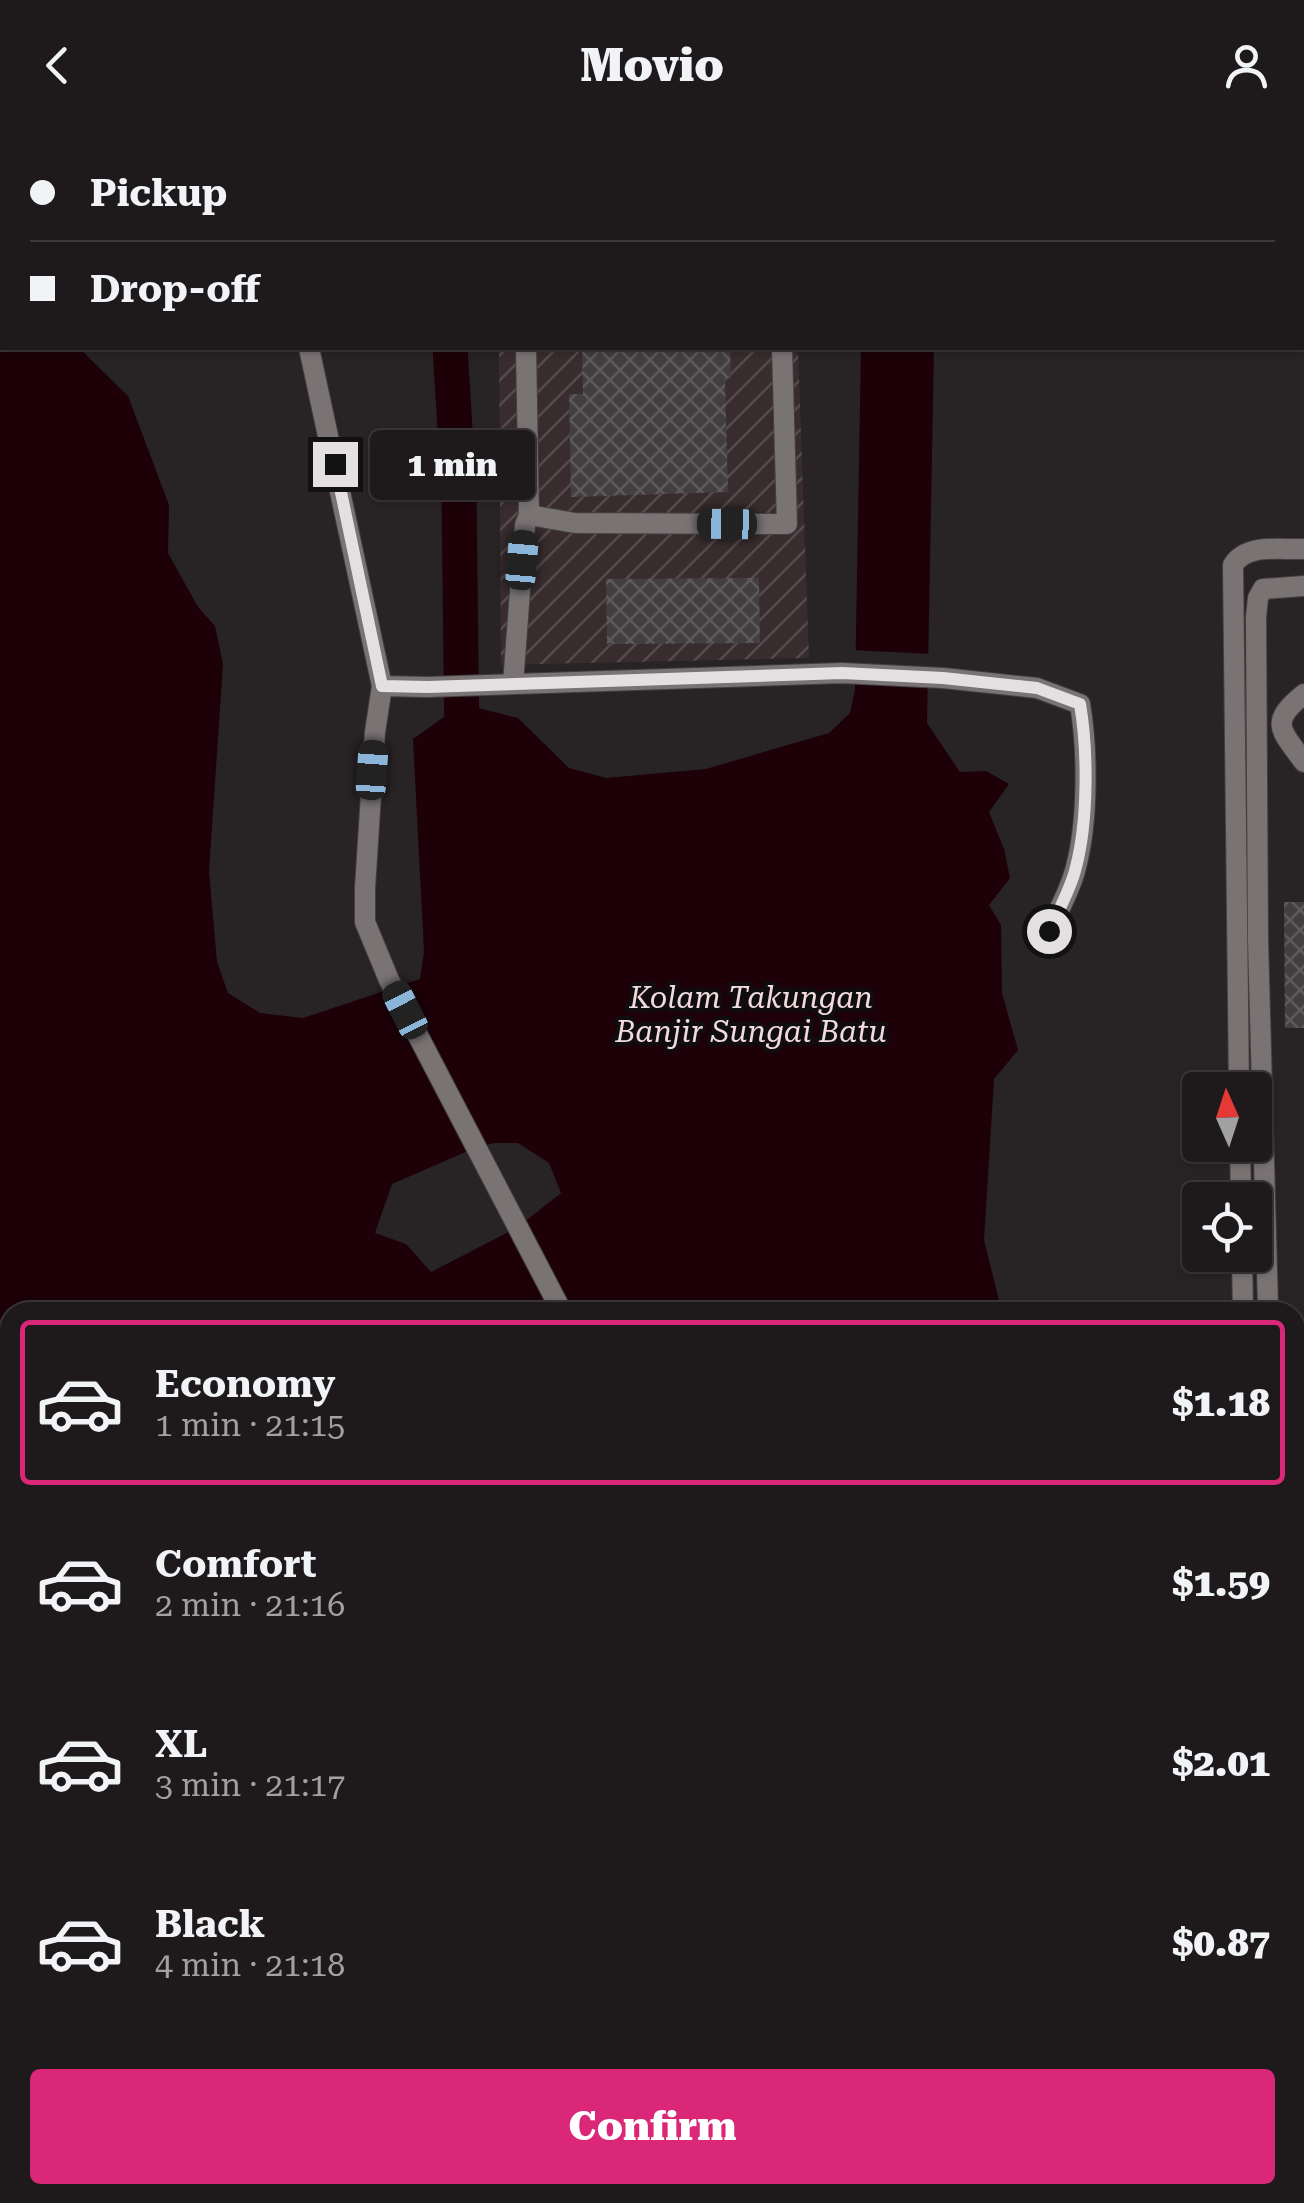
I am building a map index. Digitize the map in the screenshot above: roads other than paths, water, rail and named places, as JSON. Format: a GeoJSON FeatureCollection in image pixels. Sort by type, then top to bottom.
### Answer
{"type":"FeatureCollection","features":[{"type":"Feature","properties":{"kind":"street"},"geometry":{"type":"LineString","coordinates":[[309,350],[382,686],[375,732],[364,908],[370,938],[557,1302]]}},
{"type":"Feature","properties":{"kind":"street"},"geometry":{"type":"LineString","coordinates":[[502,684],[529,515],[526,350]]}},
{"type":"Feature","properties":{"kind":"street"},"geometry":{"type":"LineString","coordinates":[[529,515],[575,523],[787,524],[782,350]]}},
{"type":"Feature","properties":{"kind":"street"},"geometry":{"type":"LineString","coordinates":[[1239,1072],[1232,565],[1239,554],[1253,550],[1304,549]]}},
{"type":"Feature","properties":{"kind":"street"},"geometry":{"type":"LineString","coordinates":[[1268,1302],[1261,1101],[1256,617],[1263,589],[1304,586]]}},
{"type":"Feature","properties":{"kind":"street"},"geometry":{"type":"LineString","coordinates":[[382,686],[842,673],[1037,688],[1080,704],[1084,730],[1083,823],[1076,869],[1049,931]]}},
{"type":"Feature","properties":{"kind":"street"},"geometry":{"type":"LineString","coordinates":[[1304,694],[1286,708],[1281,721],[1283,733],[1304,762]]}},
{"type":"Feature","properties":{"kind":"street"},"geometry":{"type":"LineString","coordinates":[[1242,1272],[1243,1302]]}},
{"type":"Feature","properties":{"kind":"water","name":"Kolam Takungan Banjir Sungai Batu"},"geometry":{"type":"Polygon","coordinates":[[[0,350],[81,350],[128,396],[169,505],[168,553],[198,607],[215,626],[223,664],[209,871],[217,962],[228,993],[260,1013],[303,1018],[420,979],[424,952],[413,739],[462,704],[518,718],[569,768],[606,778],[706,769],[829,733],[850,713],[855,689],[861,350],[934,350],[927,723],[960,772],[986,771],[1009,784],[989,812],[1004,849],[1010,878],[989,905],[1001,925],[1002,993],[1018,1050],[994,1079],[984,1240],[1000,1302],[0,1302],[0,350]],[[518,1143],[479,1146],[392,1184],[375,1233],[406,1244],[431,1272],[518,1227],[561,1193],[549,1163],[518,1143]]]}},
{"type":"Feature","properties":{"kind":"waterway"},"geometry":{"type":"LineString","coordinates":[[450,350],[459,493],[462,751]]}}]}
